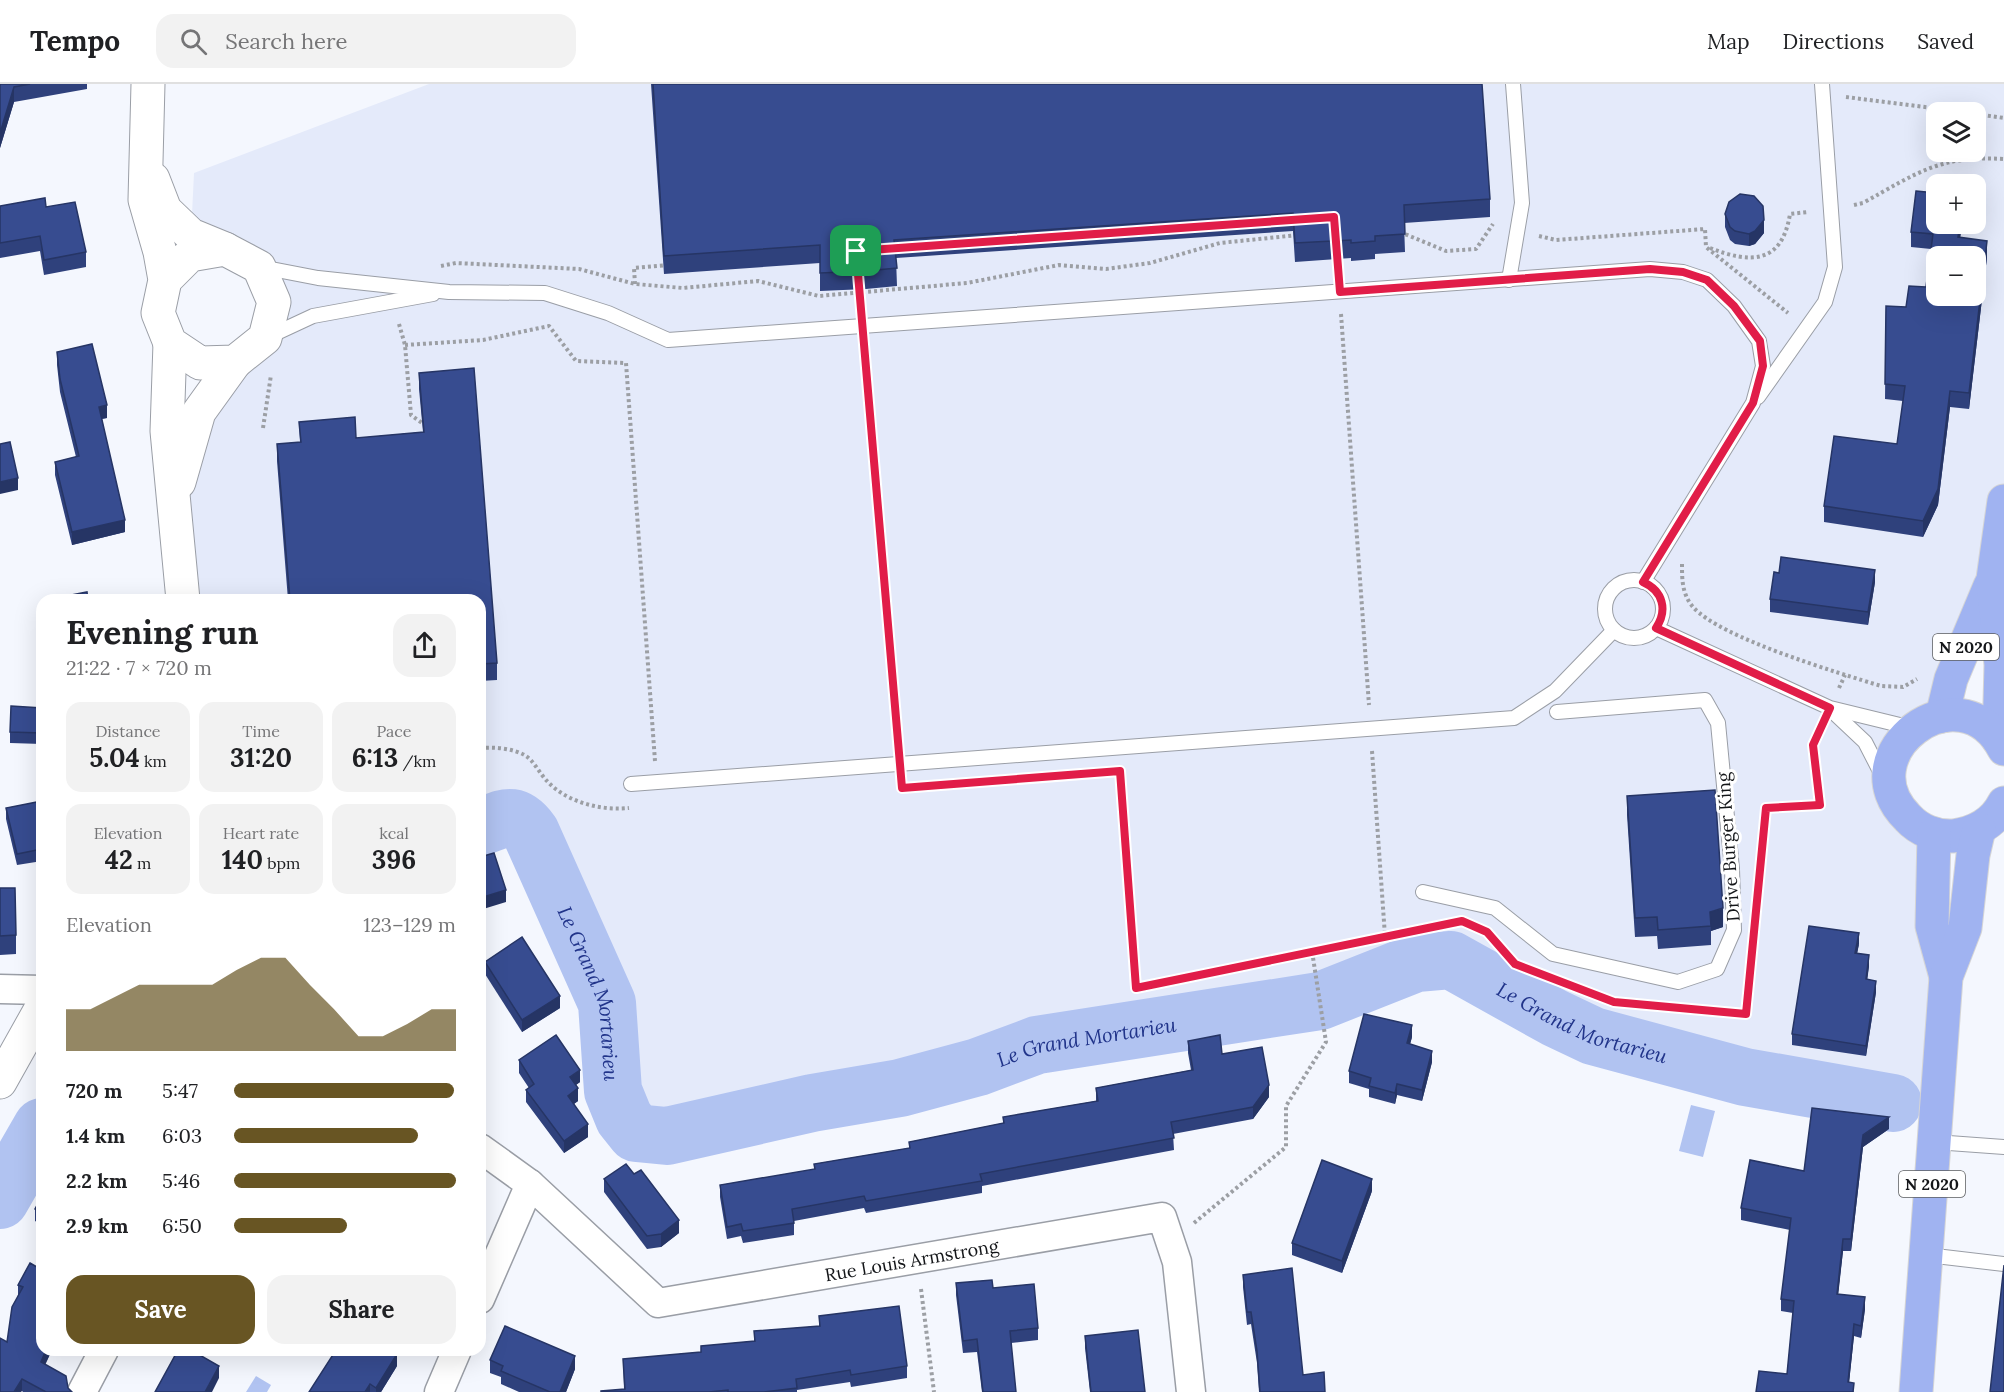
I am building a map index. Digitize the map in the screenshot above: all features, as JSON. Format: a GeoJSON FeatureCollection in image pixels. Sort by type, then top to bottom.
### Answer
{"type":"FeatureCollection","features":[{"type":"Feature","properties":{"kind":"main road","name":"N 2020"},"geometry":{"type":"LineString","coordinates":[[2002,744],[2001,665],[1993,579],[2004,501]]}},
{"type":"Feature","properties":{"kind":"main road","name":"N 2020"},"geometry":{"type":"LineString","coordinates":[[1942,716],[1951,680],[1993,579]]}},
{"type":"Feature","properties":{"kind":"main road"},"geometry":{"type":"LineString","coordinates":[[2002,744],[1988,728],[1974,720],[1958,715],[1942,716],[1926,720],[1912,729],[1897,746],[1891,764],[1893,797],[1910,821],[1934,834],[1949,836],[1979,829],[1993,819],[2004,803]]}},
{"type":"Feature","properties":{"kind":"main road","name":"N 2020"},"geometry":{"type":"LineString","coordinates":[[1916,1392],[1946,977],[1965,928],[1979,829]]}},
{"type":"Feature","properties":{"kind":"main road","name":"N 2020"},"geometry":{"type":"LineString","coordinates":[[1934,834],[1932,926],[1946,977]]}},
{"type":"Feature","properties":{"kind":"street"},"geometry":{"type":"LineString","coordinates":[[148,84],[145,200],[160,252],[165,280],[158,312],[170,343],[167,431],[182,594]]}},
{"type":"Feature","properties":{"kind":"street"},"geometry":{"type":"LineString","coordinates":[[147,162],[165,210],[191,235],[225,249],[259,267],[274,302],[265,338],[235,362],[199,412],[174,499]]}},
{"type":"Feature","properties":{"kind":"street"},"geometry":{"type":"LineString","coordinates":[[165,280],[190,255],[225,249]]}},
{"type":"Feature","properties":{"kind":"street"},"geometry":{"type":"LineString","coordinates":[[170,343],[200,363],[235,362]]}},
{"type":"Feature","properties":{"kind":"street"},"geometry":{"type":"LineString","coordinates":[[0,989],[36,990]]}},
{"type":"Feature","properties":{"kind":"street"},"geometry":{"type":"LineString","coordinates":[[0,1082],[36,1018]]}},
{"type":"Feature","properties":{"kind":"street"},"geometry":{"type":"LineString","coordinates":[[486,1152],[530,1184],[486,1285]]}},
{"type":"Feature","properties":{"kind":"street","name":"Rue Louis Armstrong"},"geometry":{"type":"LineString","coordinates":[[530,1184],[658,1303],[1162,1217],[1177,1262],[1191,1392]]}},
{"type":"Feature","properties":{"kind":"street"},"geometry":{"type":"LineString","coordinates":[[82,1392],[101,1356]]}},
{"type":"Feature","properties":{"kind":"street"},"geometry":{"type":"LineString","coordinates":[[440,1392],[455,1356]]}},
{"type":"Feature","properties":{"kind":"lane"},"geometry":{"type":"LineString","coordinates":[[1509,280],[1521,203],[1513,84]]}},
{"type":"Feature","properties":{"kind":"lane"},"geometry":{"type":"LineString","coordinates":[[1643,582],[1753,403],[1825,302],[1835,267],[1822,84]]}},
{"type":"Feature","properties":{"kind":"lane"},"geometry":{"type":"LineString","coordinates":[[259,267],[318,278],[449,292],[545,293],[608,313],[668,340],[1650,269],[1683,272],[1707,280],[1734,306],[1760,341],[1763,366],[1753,403]]}},
{"type":"Feature","properties":{"kind":"lane"},"geometry":{"type":"LineString","coordinates":[[265,338],[313,316],[449,292]]}},
{"type":"Feature","properties":{"kind":"lane"},"geometry":{"type":"LineString","coordinates":[[1643,582],[1652,586],[1662,602],[1663,612],[1656,628],[1648,634],[1631,638],[1614,630],[1606,614],[1609,595],[1624,583],[1643,582]]}},
{"type":"Feature","properties":{"kind":"lane"},"geometry":{"type":"LineString","coordinates":[[1656,628],[1830,708],[1912,729]]}},
{"type":"Feature","properties":{"kind":"lane"},"geometry":{"type":"LineString","coordinates":[[631,784],[1514,718],[1555,690],[1614,630]]}},
{"type":"Feature","properties":{"kind":"lane","name":"Drive Burger King"},"geometry":{"type":"LineString","coordinates":[[1423,892],[1496,908],[1553,954],[1678,982],[1717,969],[1734,930],[1732,869],[1718,723],[1705,700],[1557,712]]}},
{"type":"Feature","properties":{"kind":"lane"},"geometry":{"type":"LineString","coordinates":[[1830,708],[1865,742],[1893,797]]}},
{"type":"Feature","properties":{"kind":"lane"},"geometry":{"type":"LineString","coordinates":[[1935,1142],[2004,1148]]}},
{"type":"Feature","properties":{"kind":"lane"},"geometry":{"type":"LineString","coordinates":[[1927,1255],[2004,1264]]}},
{"type":"Feature","properties":{"kind":"path"},"geometry":{"type":"LineString","coordinates":[[1836,96],[1926,107]]}},
{"type":"Feature","properties":{"kind":"path"},"geometry":{"type":"LineString","coordinates":[[1986,115],[2004,118]]}},
{"type":"Feature","properties":{"kind":"path"},"geometry":{"type":"LineString","coordinates":[[1390,228],[1446,250],[1476,249],[1497,215]]}},
{"type":"Feature","properties":{"kind":"path"},"geometry":{"type":"LineString","coordinates":[[434,268],[456,263],[579,268],[635,284],[683,288],[758,281],[810,296],[860,294],[967,283],[1059,265],[1106,269],[1150,263],[1220,243],[1303,234]]}},
{"type":"Feature","properties":{"kind":"path"},"geometry":{"type":"LineString","coordinates":[[635,284],[634,267],[669,265]]}},
{"type":"Feature","properties":{"kind":"path"},"geometry":{"type":"LineString","coordinates":[[859,284],[860,294]]}},
{"type":"Feature","properties":{"kind":"path"},"geometry":{"type":"LineString","coordinates":[[1340,292],[1385,936]]}},
{"type":"Feature","properties":{"kind":"path"},"geometry":{"type":"LineString","coordinates":[[389,324],[399,324],[405,345],[411,415],[428,427]]}},
{"type":"Feature","properties":{"kind":"path"},"geometry":{"type":"LineString","coordinates":[[405,345],[483,340],[549,326],[576,361],[626,363],[657,782]]}},
{"type":"Feature","properties":{"kind":"path"},"geometry":{"type":"LineString","coordinates":[[863,326],[900,764]]}},
{"type":"Feature","properties":{"kind":"path"},"geometry":{"type":"LineString","coordinates":[[263,428],[269,404],[270,377],[276,368]]}},
{"type":"Feature","properties":{"kind":"path"},"geometry":{"type":"LineString","coordinates":[[1758,887],[1766,808],[1820,805],[1813,745],[1845,675]]}},
{"type":"Feature","properties":{"kind":"path"},"geometry":{"type":"LineString","coordinates":[[486,748],[497,747],[526,756],[549,783],[570,799],[614,810],[632,808]]}},
{"type":"Feature","properties":{"kind":"path"},"geometry":{"type":"LineString","coordinates":[[1109,772],[1120,771],[1136,988],[1313,953],[1453,922]]}},
{"type":"Feature","properties":{"kind":"path"},"geometry":{"type":"LineString","coordinates":[[1487,932],[1515,964],[1537,973]]}},
{"type":"Feature","properties":{"kind":"path"},"geometry":{"type":"LineString","coordinates":[[1559,981],[1614,1002],[1746,1014],[1752,943]]}},
{"type":"Feature","properties":{"kind":"path"},"geometry":{"type":"LineString","coordinates":[[1171,1242],[1286,1147],[1286,1106],[1326,1042],[1313,953]]}},
{"type":"Feature","properties":{"kind":"path"},"geometry":{"type":"LineString","coordinates":[[918,1258],[934,1392]]}},
{"type":"Feature","properties":{"kind":"shaded area"},"geometry":{"type":"Polygon","coordinates":[[[429,84],[2004,84],[2004,501],[1942,716],[1891,765],[1934,834],[1937,1109],[1745,1077],[1593,1036],[1555,1018],[1451,960],[1416,963],[1320,1001],[1037,1045],[978,1067],[879,1092],[812,1103],[667,1136],[636,1133],[624,1118],[613,1091],[607,1003],[531,833],[522,821],[511,817],[486,825],[486,594],[179,594],[191,441],[265,338],[259,267],[191,235],[194,173],[429,84]]]}},
{"type":"Feature","properties":{"kind":"water"},"geometry":{"type":"Polygon","coordinates":[[[1691,1105],[1715,1111],[1703,1157],[1679,1151],[1691,1105]]]}},
{"type":"Feature","properties":{"kind":"water"},"geometry":{"type":"Polygon","coordinates":[[[256,1376],[271,1385],[267,1392],[246,1392],[256,1376]]]}},
{"type":"Feature","properties":{"kind":"building"},"geometry":{"type":"Polygon","coordinates":[[[0,84],[30,84],[14,87],[0,133],[0,84]]]}},
{"type":"Feature","properties":{"kind":"building"},"geometry":{"type":"Polygon","coordinates":[[[653,84],[1482,84],[1490,199],[1404,205],[1405,234],[1375,236],[1375,241],[1351,243],[1351,240],[1295,243],[1293,213],[894,240],[897,268],[866,271],[820,273],[820,245],[664,256],[653,84]]]}},
{"type":"Feature","properties":{"kind":"building"},"geometry":{"type":"Polygon","coordinates":[[[1916,191],[1926,192],[1926,233],[1911,232],[1916,191]]]}},
{"type":"Feature","properties":{"kind":"building"},"geometry":{"type":"Polygon","coordinates":[[[1740,194],[1754,196],[1763,206],[1764,220],[1755,231],[1749,234],[1735,231],[1730,227],[1725,214],[1729,202],[1740,194]]]}},
{"type":"Feature","properties":{"kind":"building"},"geometry":{"type":"Polygon","coordinates":[[[45,198],[46,207],[75,202],[86,252],[44,260],[40,236],[0,243],[0,206],[45,198]]]}},
{"type":"Feature","properties":{"kind":"building"},"geometry":{"type":"Polygon","coordinates":[[[1933,234],[1958,234],[1958,237],[1987,241],[1986,249],[1986,246],[1931,246],[1933,234]]]}},
{"type":"Feature","properties":{"kind":"building"},"geometry":{"type":"Polygon","coordinates":[[[1909,286],[1926,287],[1926,306],[1979,306],[1969,393],[1950,391],[1938,489],[1923,521],[1824,506],[1834,436],[1897,444],[1905,386],[1885,384],[1886,306],[1906,307],[1909,286]]]}},
{"type":"Feature","properties":{"kind":"building"},"geometry":{"type":"Polygon","coordinates":[[[92,344],[107,405],[99,407],[125,520],[72,532],[55,462],[79,456],[60,379],[57,352],[92,344]]]}},
{"type":"Feature","properties":{"kind":"building"},"geometry":{"type":"Polygon","coordinates":[[[474,368],[497,663],[486,664],[486,594],[290,594],[277,444],[301,442],[299,422],[355,417],[356,438],[424,432],[419,373],[474,368]]]}},
{"type":"Feature","properties":{"kind":"building"},"geometry":{"type":"Polygon","coordinates":[[[10,442],[18,478],[0,482],[0,444],[10,442]]]}},
{"type":"Feature","properties":{"kind":"building"},"geometry":{"type":"Polygon","coordinates":[[[1781,557],[1875,570],[1868,612],[1770,599],[1774,572],[1779,573],[1781,557]]]}},
{"type":"Feature","properties":{"kind":"building"},"geometry":{"type":"Polygon","coordinates":[[[11,706],[36,708],[36,733],[10,732],[11,706]]]}},
{"type":"Feature","properties":{"kind":"building"},"geometry":{"type":"Polygon","coordinates":[[[1715,790],[1723,908],[1710,912],[1711,926],[1658,930],[1657,917],[1635,918],[1627,796],[1715,790]]]}},
{"type":"Feature","properties":{"kind":"building"},"geometry":{"type":"Polygon","coordinates":[[[36,802],[36,850],[17,854],[6,808],[36,802]]]}},
{"type":"Feature","properties":{"kind":"building"},"geometry":{"type":"Polygon","coordinates":[[[494,853],[506,890],[486,896],[486,855],[494,853]]]}},
{"type":"Feature","properties":{"kind":"building"},"geometry":{"type":"Polygon","coordinates":[[[0,888],[15,888],[16,935],[0,936],[0,888]]]}},
{"type":"Feature","properties":{"kind":"building"},"geometry":{"type":"Polygon","coordinates":[[[1809,926],[1859,933],[1855,953],[1869,955],[1866,979],[1876,981],[1866,1046],[1792,1034],[1809,926]]]}},
{"type":"Feature","properties":{"kind":"building"},"geometry":{"type":"Polygon","coordinates":[[[522,937],[560,996],[522,1020],[486,961],[522,937]]]}},
{"type":"Feature","properties":{"kind":"building"},"geometry":{"type":"Polygon","coordinates":[[[1364,1014],[1412,1025],[1407,1043],[1432,1051],[1422,1090],[1397,1084],[1395,1093],[1369,1086],[1371,1078],[1349,1071],[1364,1014]]]}},
{"type":"Feature","properties":{"kind":"building"},"geometry":{"type":"Polygon","coordinates":[[[556,1035],[580,1070],[570,1077],[578,1088],[568,1096],[588,1124],[564,1141],[526,1090],[534,1084],[519,1060],[556,1035]]]}},
{"type":"Feature","properties":{"kind":"building"},"geometry":{"type":"Polygon","coordinates":[[[1220,1035],[1222,1054],[1262,1047],[1269,1085],[1253,1107],[1171,1122],[1174,1138],[980,1174],[982,1181],[866,1201],[864,1196],[792,1209],[794,1223],[743,1231],[741,1224],[727,1227],[720,1185],[815,1169],[814,1164],[910,1148],[909,1142],[1004,1123],[1003,1117],[1098,1101],[1096,1088],[1193,1070],[1188,1041],[1220,1035]]]}},
{"type":"Feature","properties":{"kind":"building"},"geometry":{"type":"Polygon","coordinates":[[[1812,1108],[1889,1117],[1863,1135],[1851,1239],[1843,1239],[1837,1294],[1865,1297],[1861,1326],[1854,1324],[1848,1382],[1854,1383],[1853,1392],[1756,1392],[1759,1371],[1787,1374],[1794,1301],[1781,1299],[1791,1218],[1741,1208],[1750,1160],[1804,1171],[1812,1108]]]}},
{"type":"Feature","properties":{"kind":"building"},"geometry":{"type":"Polygon","coordinates":[[[1322,1160],[1372,1179],[1342,1261],[1292,1243],[1322,1160]]]}},
{"type":"Feature","properties":{"kind":"building"},"geometry":{"type":"Polygon","coordinates":[[[626,1164],[634,1174],[641,1170],[679,1220],[661,1234],[647,1236],[604,1179],[626,1164]]]}},
{"type":"Feature","properties":{"kind":"building"},"geometry":{"type":"Polygon","coordinates":[[[30,1263],[36,1266],[36,1356],[44,1356],[41,1362],[66,1376],[68,1388],[72,1392],[46,1392],[22,1379],[14,1392],[0,1392],[0,1338],[7,1342],[12,1307],[23,1287],[18,1285],[30,1263]]]}},
{"type":"Feature","properties":{"kind":"building"},"geometry":{"type":"Polygon","coordinates":[[[2004,1265],[2004,1392],[1990,1392],[2004,1265]]]}},
{"type":"Feature","properties":{"kind":"building"},"geometry":{"type":"Polygon","coordinates":[[[1292,1268],[1303,1375],[1324,1372],[1325,1392],[1260,1392],[1257,1351],[1251,1312],[1247,1312],[1243,1275],[1292,1268]]]}},
{"type":"Feature","properties":{"kind":"building"},"geometry":{"type":"Polygon","coordinates":[[[992,1280],[993,1288],[1034,1284],[1038,1328],[1010,1331],[1016,1392],[983,1392],[977,1339],[963,1341],[956,1283],[992,1280]]]}},
{"type":"Feature","properties":{"kind":"building"},"geometry":{"type":"Polygon","coordinates":[[[899,1306],[907,1366],[851,1375],[850,1370],[796,1379],[797,1388],[764,1392],[728,1392],[728,1390],[601,1392],[625,1389],[623,1359],[701,1352],[701,1346],[755,1341],[754,1331],[820,1326],[819,1316],[899,1306]]]}},
{"type":"Feature","properties":{"kind":"building"},"geometry":{"type":"Polygon","coordinates":[[[505,1326],[575,1356],[560,1392],[550,1392],[501,1371],[503,1366],[490,1360],[505,1326]]]}},
{"type":"Feature","properties":{"kind":"building"},"geometry":{"type":"Polygon","coordinates":[[[1138,1330],[1145,1392],[1091,1392],[1085,1336],[1138,1330]]]}},
{"type":"Feature","properties":{"kind":"building"},"geometry":{"type":"Polygon","coordinates":[[[175,1356],[202,1356],[219,1366],[205,1392],[155,1392],[175,1356]]]}},
{"type":"Feature","properties":{"kind":"building"},"geometry":{"type":"Polygon","coordinates":[[[332,1356],[396,1356],[376,1388],[370,1384],[365,1392],[309,1392],[332,1356]]]}},
{"type":"Feature","properties":{"kind":"waterway","name":"Le Grand Mortarieu"},"geometry":{"type":"LineString","coordinates":[[486,825],[502,819],[514,818],[531,833],[607,1003],[613,1091],[624,1118],[636,1133],[667,1136],[812,1103],[900,1088],[978,1067],[1037,1045],[1320,1001],[1416,963],[1451,960],[1555,1018],[1593,1036],[1745,1077],[1893,1103]]}},
{"type":"Feature","properties":{"kind":"waterway","name":"Le Grand Mortarieu"},"geometry":{"type":"LineString","coordinates":[[0,1200],[36,1137]]}},
{"type":"Feature","properties":{"kind":"route"},"geometry":{"type":"LineString","coordinates":[[1334,217],[1340,292],[1650,269],[1683,272],[1707,280],[1734,306],[1760,341],[1763,366],[1753,403],[1643,582],[1652,586],[1662,602],[1661,621],[1656,628],[1830,708],[1813,745],[1820,805],[1766,808],[1746,1014],[1614,1002],[1515,964],[1487,932],[1462,921],[1136,988],[1120,771],[902,788],[856,251],[1334,217]]}}]}
